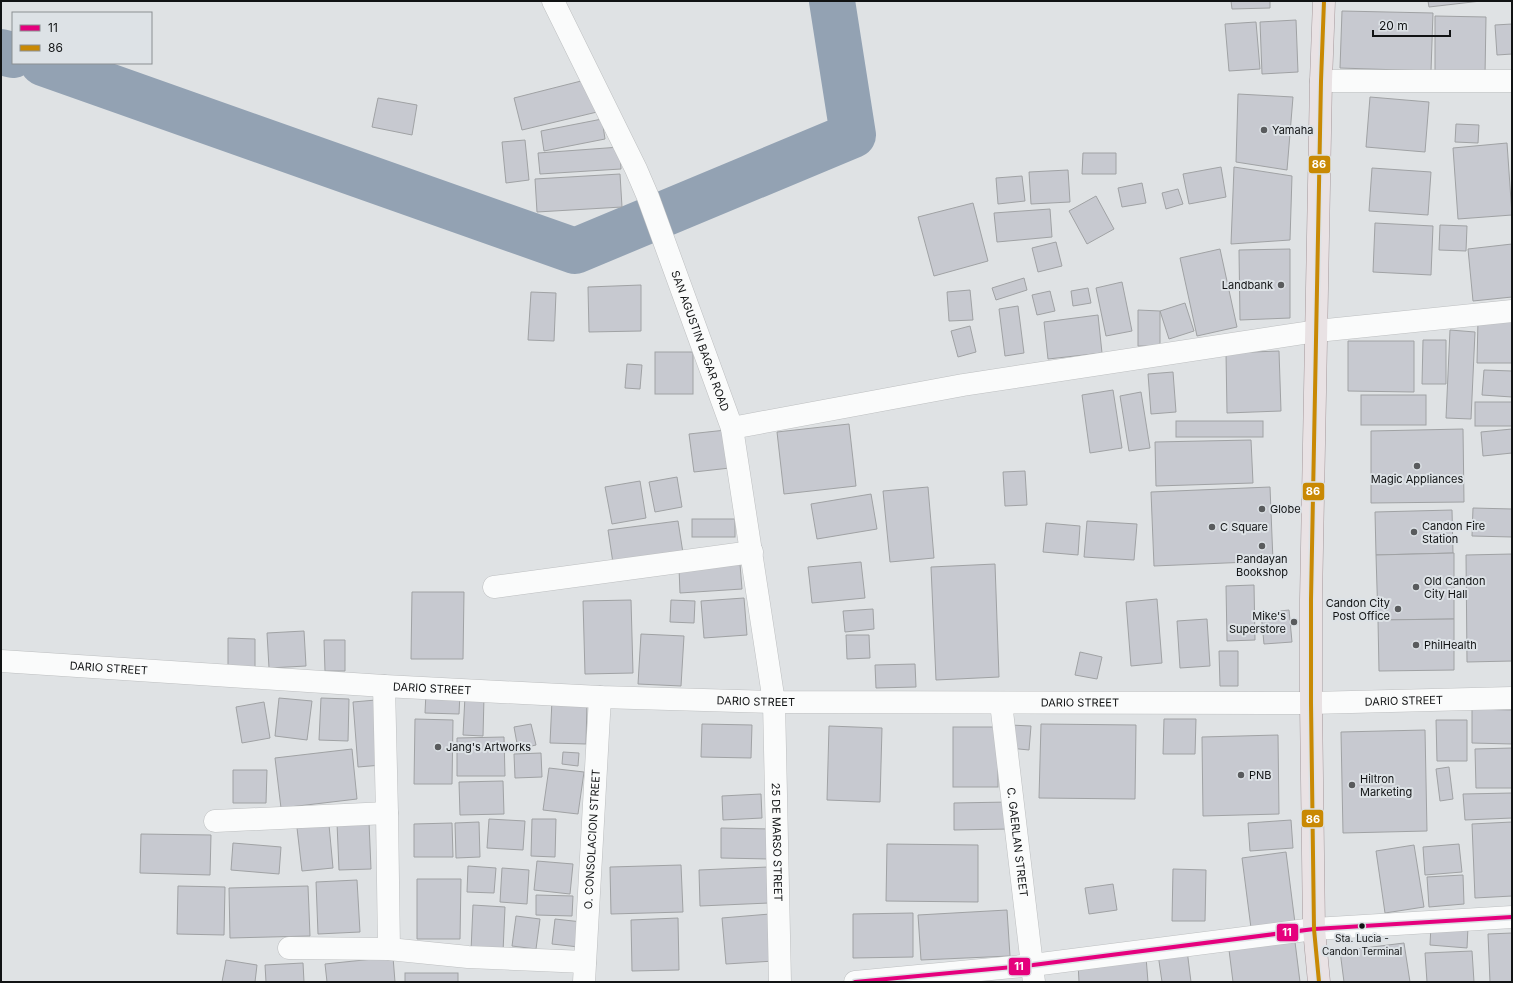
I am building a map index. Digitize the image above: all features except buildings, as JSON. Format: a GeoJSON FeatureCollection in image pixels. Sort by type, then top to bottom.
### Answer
{"type":"FeatureCollection","features":[{"type":"Feature","properties":{"kind":"main road"},"geometry":{"type":"LineString","coordinates":[[1319,982],[1314,929],[1311,600],[1321,81],[1324,1]]}},
{"type":"Feature","properties":{"kind":"street","name":"SAN AGUSTIN BAGAR ROAD"},"geometry":{"type":"LineString","coordinates":[[552,1],[636,169],[732,428],[774,702]]}},
{"type":"Feature","properties":{"kind":"street"},"geometry":{"type":"LineString","coordinates":[[1321,81],[1512,81]]}},
{"type":"Feature","properties":{"kind":"street"},"geometry":{"type":"LineString","coordinates":[[732,428],[963,385],[1317,332],[1512,311]]}},
{"type":"Feature","properties":{"kind":"street"},"geometry":{"type":"LineString","coordinates":[[494,587],[752,552]]}},
{"type":"Feature","properties":{"kind":"street","name":"DARIO STREET"},"geometry":{"type":"LineString","coordinates":[[1,661],[384,686],[600,697],[774,702],[1311,703],[1512,698]]}},
{"type":"Feature","properties":{"kind":"street"},"geometry":{"type":"LineString","coordinates":[[384,686],[389,949]]}},
{"type":"Feature","properties":{"kind":"street","name":"O. CONSOLACION STREET"},"geometry":{"type":"LineString","coordinates":[[584,972],[600,697]]}},
{"type":"Feature","properties":{"kind":"street","name":"25 DE MARSO STREET"},"geometry":{"type":"LineString","coordinates":[[774,702],[780,982]]}},
{"type":"Feature","properties":{"kind":"street","name":"C. GAERLAN STREET"},"geometry":{"type":"LineString","coordinates":[[1000,703],[1033,974]]}},
{"type":"Feature","properties":{"kind":"street"},"geometry":{"type":"LineString","coordinates":[[215,821],[387,813]]}},
{"type":"Feature","properties":{"kind":"street"},"geometry":{"type":"LineString","coordinates":[[855,982],[1033,974],[1314,929],[1512,917]]}},
{"type":"Feature","properties":{"kind":"street"},"geometry":{"type":"LineString","coordinates":[[289,948],[389,949],[584,972]]}},
{"type":"Feature","properties":{"kind":"waterway"},"geometry":{"type":"LineString","coordinates":[[46,64],[575,251],[853,135],[832,1]]}},
{"type":"Feature","properties":{"kind":"waterway"},"geometry":{"type":"LineString","coordinates":[[1,52],[12,55]]}},
{"type":"Feature","properties":{"kind":"transit line","name":"86"},"geometry":{"type":"LineString","coordinates":[[1319,982],[1314,929],[1311,600],[1321,81],[1324,1]]}},
{"type":"Feature","properties":{"kind":"transit line","name":"11"},"geometry":{"type":"LineString","coordinates":[[855,982],[1033,965],[1314,929],[1512,917]]}},
{"type":"Feature","properties":{"kind":"place","name":"Yamaha"},"geometry":{"type":"Point","coordinates":[1264,130]}},
{"type":"Feature","properties":{"kind":"place","name":"Landbank"},"geometry":{"type":"Point","coordinates":[1281,285]}},
{"type":"Feature","properties":{"kind":"place","name":"Magic Appliances"},"geometry":{"type":"Point","coordinates":[1417,466]}},
{"type":"Feature","properties":{"kind":"place","name":"Globe"},"geometry":{"type":"Point","coordinates":[1262,509]}},
{"type":"Feature","properties":{"kind":"place","name":"C Square"},"geometry":{"type":"Point","coordinates":[1212,527]}},
{"type":"Feature","properties":{"kind":"place","name":"Candon Fire Station"},"geometry":{"type":"Point","coordinates":[1414,532]}},
{"type":"Feature","properties":{"kind":"place","name":"Pandayan Bookshop"},"geometry":{"type":"Point","coordinates":[1262,546]}},
{"type":"Feature","properties":{"kind":"place","name":"Old Candon City Hall"},"geometry":{"type":"Point","coordinates":[1416,587]}},
{"type":"Feature","properties":{"kind":"place","name":"Candon City Post Office"},"geometry":{"type":"Point","coordinates":[1398,609]}},
{"type":"Feature","properties":{"kind":"place","name":"Mike's Superstore"},"geometry":{"type":"Point","coordinates":[1294,622]}},
{"type":"Feature","properties":{"kind":"place","name":"PhilHealth"},"geometry":{"type":"Point","coordinates":[1416,645]}},
{"type":"Feature","properties":{"kind":"place","name":"Jang's Artworks"},"geometry":{"type":"Point","coordinates":[438,747]}},
{"type":"Feature","properties":{"kind":"place","name":"PNB"},"geometry":{"type":"Point","coordinates":[1241,775]}},
{"type":"Feature","properties":{"kind":"place","name":"Hiltron Marketing"},"geometry":{"type":"Point","coordinates":[1352,785]}},
{"type":"Feature","properties":{"kind":"place","name":"Sta. Lucia - Candon Terminal"},"geometry":{"type":"Point","coordinates":[1362,926]}}]}
